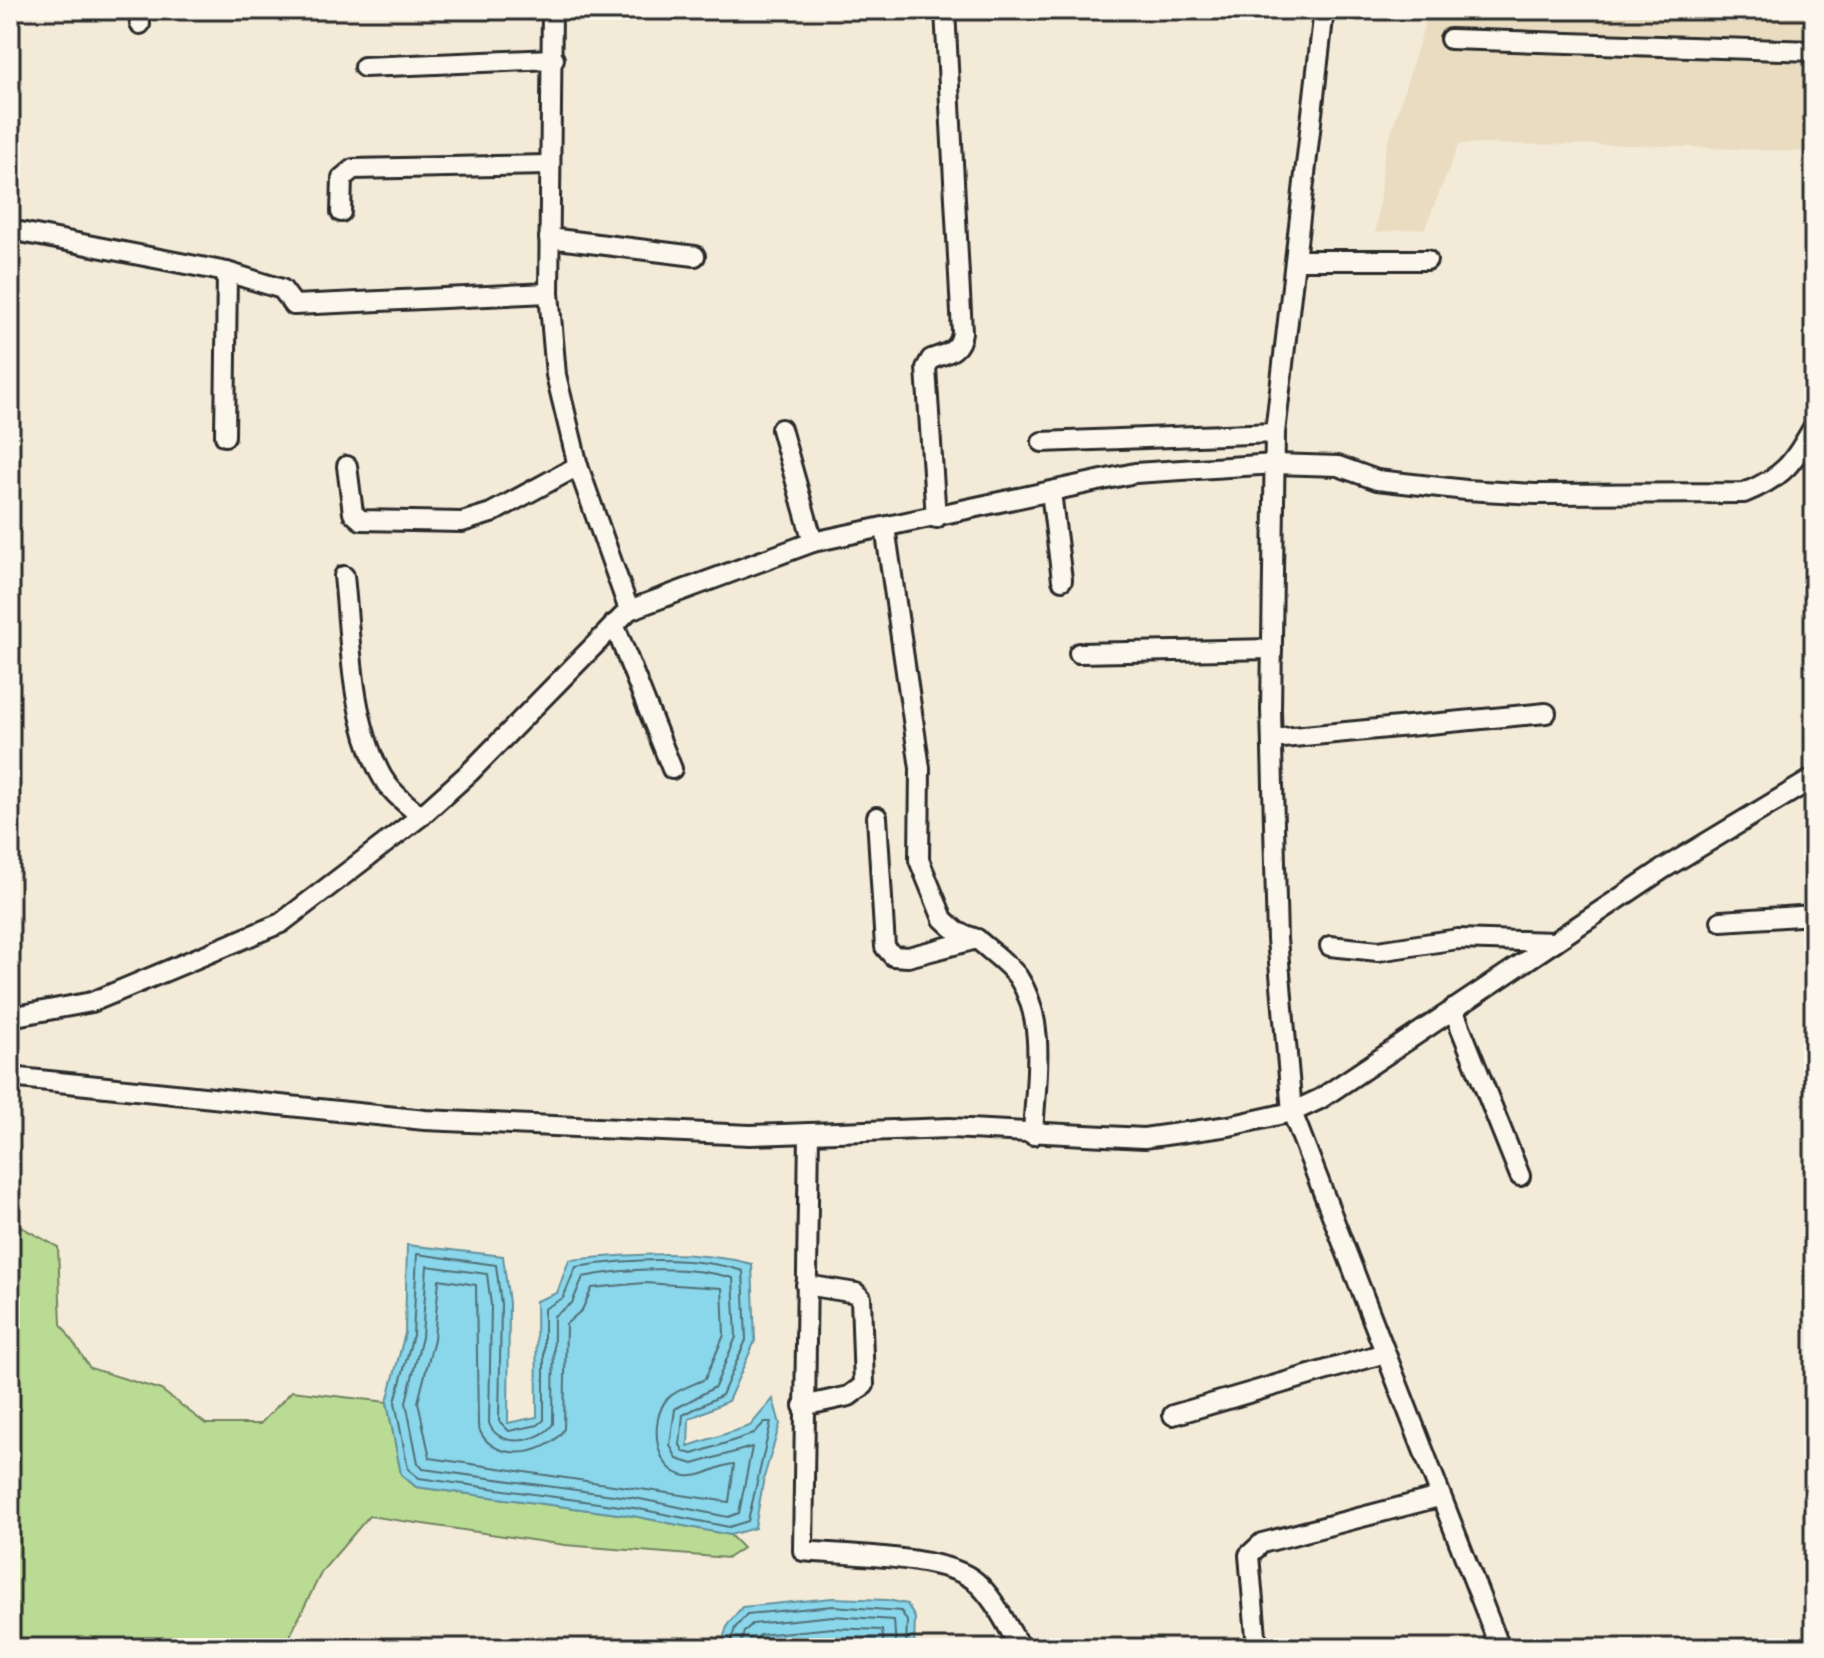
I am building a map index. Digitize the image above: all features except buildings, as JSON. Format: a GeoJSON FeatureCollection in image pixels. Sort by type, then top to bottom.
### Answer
{"type":"FeatureCollection","features":[{"type":"Feature","properties":{"kind":"street"},"geometry":{"type":"LineString","coordinates":[[552,10],[554,59],[548,165],[549,293],[556,375],[578,466],[629,610]]}},
{"type":"Feature","properties":{"kind":"street"},"geometry":{"type":"LineString","coordinates":[[936,518],[926,368],[931,359],[954,351],[961,343],[962,332],[945,10]]}},
{"type":"Feature","properties":{"kind":"street"},"geometry":{"type":"LineString","coordinates":[[1324,10],[1275,433],[1272,739],[1277,939],[1292,1112],[1500,1648]]}},
{"type":"Feature","properties":{"kind":"street"},"geometry":{"type":"LineString","coordinates":[[1450,39],[1814,51]]}},
{"type":"Feature","properties":{"kind":"street"},"geometry":{"type":"LineString","coordinates":[[364,67],[554,59]]}},
{"type":"Feature","properties":{"kind":"street"},"geometry":{"type":"LineString","coordinates":[[341,212],[342,178],[353,169],[548,165]]}},
{"type":"Feature","properties":{"kind":"street"},"geometry":{"type":"LineString","coordinates":[[10,230],[227,272],[282,289],[294,305],[549,293]]}},
{"type":"Feature","properties":{"kind":"street"},"geometry":{"type":"LineString","coordinates":[[549,238],[695,256]]}},
{"type":"Feature","properties":{"kind":"street"},"geometry":{"type":"LineString","coordinates":[[1296,260],[1427,260]]}},
{"type":"Feature","properties":{"kind":"street"},"geometry":{"type":"LineString","coordinates":[[225,436],[227,272]]}},
{"type":"Feature","properties":{"kind":"street"},"geometry":{"type":"LineString","coordinates":[[10,1017],[92,1002],[281,923],[421,816],[470,772],[629,610],[813,542],[1135,473],[1275,464],[1338,466],[1377,480],[1466,490],[1535,494],[1744,493],[1776,480],[1797,455],[1814,426]]}},
{"type":"Feature","properties":{"kind":"street"},"geometry":{"type":"LineString","coordinates":[[781,429],[813,542]]}},
{"type":"Feature","properties":{"kind":"street"},"geometry":{"type":"LineString","coordinates":[[1042,442],[1275,433]]}},
{"type":"Feature","properties":{"kind":"street"},"geometry":{"type":"LineString","coordinates":[[347,466],[353,513],[361,520],[462,522],[491,513],[578,466]]}},
{"type":"Feature","properties":{"kind":"street"},"geometry":{"type":"LineString","coordinates":[[1051,492],[1062,580]]}},
{"type":"Feature","properties":{"kind":"street"},"geometry":{"type":"LineString","coordinates":[[885,527],[920,768],[919,860],[943,919],[957,932],[977,939],[1017,975],[1033,1006],[1037,1037],[1033,1135]]}},
{"type":"Feature","properties":{"kind":"street"},"geometry":{"type":"LineString","coordinates":[[344,576],[362,729],[380,773],[395,794],[421,816]]}},
{"type":"Feature","properties":{"kind":"street"},"geometry":{"type":"LineString","coordinates":[[614,624],[672,769]]}},
{"type":"Feature","properties":{"kind":"street"},"geometry":{"type":"LineString","coordinates":[[1079,653],[1272,649]]}},
{"type":"Feature","properties":{"kind":"street"},"geometry":{"type":"LineString","coordinates":[[1272,739],[1546,713]]}},
{"type":"Feature","properties":{"kind":"street"},"geometry":{"type":"LineString","coordinates":[[10,1077],[425,1120],[750,1135],[950,1128],[1033,1135],[1144,1138],[1229,1126],[1292,1112],[1320,1099],[1663,869],[1814,778]]}},
{"type":"Feature","properties":{"kind":"street"},"geometry":{"type":"LineString","coordinates":[[877,817],[885,947],[893,956],[908,957],[977,939]]}},
{"type":"Feature","properties":{"kind":"street"},"geometry":{"type":"LineString","coordinates":[[1721,921],[1814,915]]}},
{"type":"Feature","properties":{"kind":"street"},"geometry":{"type":"LineString","coordinates":[[1330,946],[1378,951],[1458,939],[1554,942]]}},
{"type":"Feature","properties":{"kind":"street"},"geometry":{"type":"LineString","coordinates":[[1453,1009],[1520,1176]]}},
{"type":"Feature","properties":{"kind":"street"},"geometry":{"type":"LineString","coordinates":[[809,1133],[803,1551],[942,1565],[967,1574],[998,1607],[1021,1648]]}},
{"type":"Feature","properties":{"kind":"street"},"geometry":{"type":"LineString","coordinates":[[803,1406],[849,1396],[864,1385],[861,1298],[856,1293],[806,1285]]}},
{"type":"Feature","properties":{"kind":"street"},"geometry":{"type":"LineString","coordinates":[[1173,1415],[1385,1353]]}},
{"type":"Feature","properties":{"kind":"street"},"geometry":{"type":"LineString","coordinates":[[1257,1648],[1249,1555],[1253,1548],[1262,1543],[1439,1497]]}},
{"type":"Feature","properties":{"kind":"shaded area"},"geometry":{"type":"Polygon","coordinates":[[[1429,10],[1814,10],[1814,152],[1639,145],[1459,144],[1425,228],[1376,232],[1384,156],[1429,10]]]}},
{"type":"Feature","properties":{"kind":"green space"},"geometry":{"type":"Polygon","coordinates":[[[10,1221],[58,1247],[61,1324],[90,1368],[161,1390],[206,1424],[260,1424],[292,1391],[387,1402],[401,1474],[416,1487],[633,1516],[730,1535],[743,1548],[728,1558],[565,1545],[369,1516],[322,1571],[284,1648],[10,1648],[10,1221]]]}},
{"type":"Feature","properties":{"kind":"water"},"geometry":{"type":"Polygon","coordinates":[[[407,1245],[503,1256],[509,1303],[508,1423],[537,1417],[536,1301],[557,1293],[569,1260],[684,1255],[752,1264],[755,1341],[728,1401],[689,1419],[688,1446],[750,1426],[773,1399],[780,1424],[764,1477],[755,1528],[730,1535],[633,1516],[416,1487],[401,1474],[387,1402],[405,1333],[407,1245]]]}},
{"type":"Feature","properties":{"kind":"water"},"geometry":{"type":"Polygon","coordinates":[[[832,1598],[907,1604],[915,1618],[914,1648],[720,1648],[728,1624],[742,1607],[832,1598]]]}}]}
